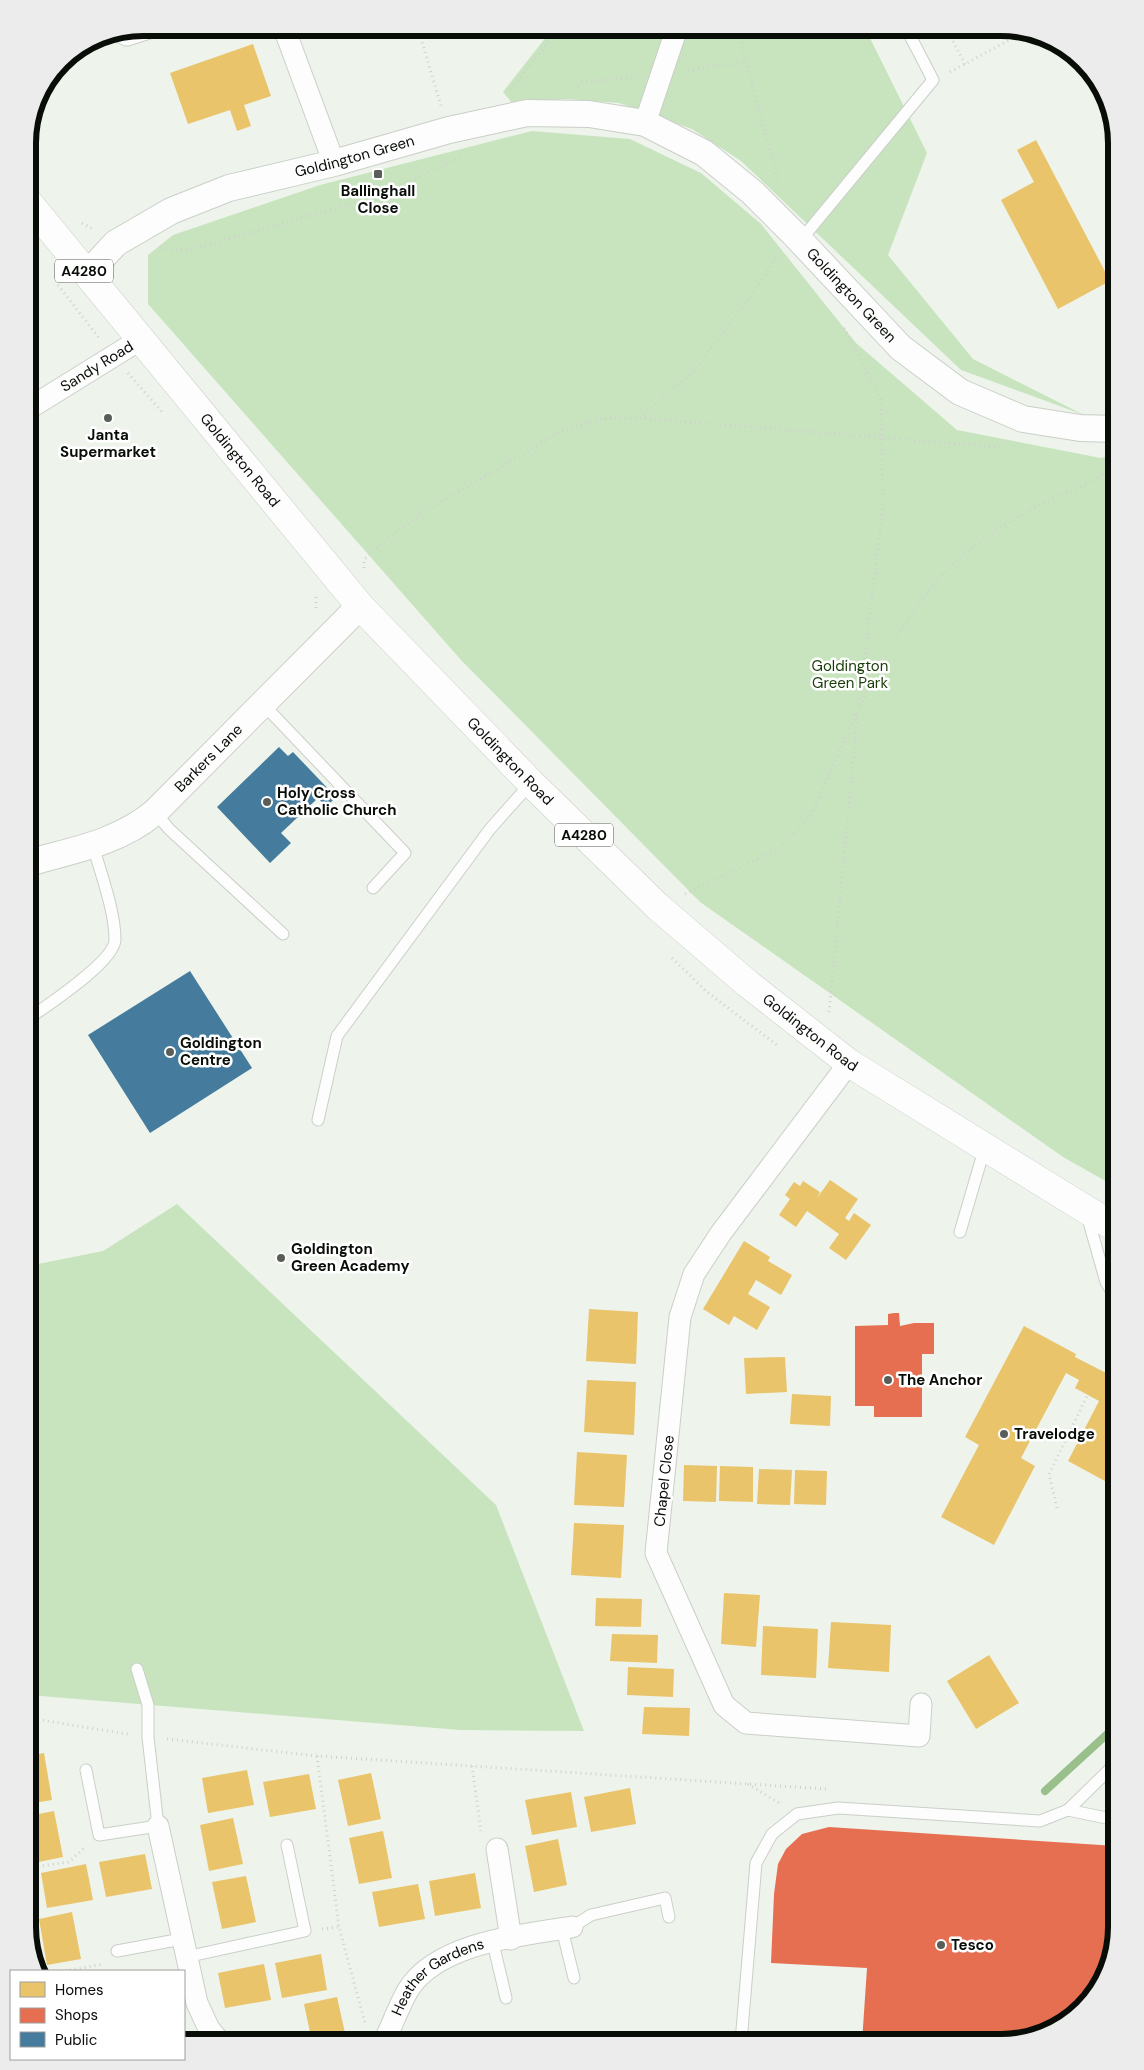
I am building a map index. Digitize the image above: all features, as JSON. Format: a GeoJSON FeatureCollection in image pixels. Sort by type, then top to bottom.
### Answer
{"type":"FeatureCollection","features":[{"type":"Feature","properties":{"kind":"main road","name":"Goldington Road"},"geometry":{"type":"LineString","coordinates":[[36,212],[360,606],[530,783],[657,906],[748,984],[849,1063],[1108,1223]]}},
{"type":"Feature","properties":{"kind":"street"},"geometry":{"type":"LineString","coordinates":[[287,36],[334,163]]}},
{"type":"Feature","properties":{"kind":"street"},"geometry":{"type":"LineString","coordinates":[[645,123],[674,36]]}},
{"type":"Feature","properties":{"kind":"street","name":"Goldington Green"},"geometry":{"type":"LineString","coordinates":[[86,274],[116,243],[171,211],[229,188],[334,163],[448,130],[527,113],[589,114],[645,123],[704,153],[753,193],[901,348],[960,392],[1023,419],[1080,428],[1108,429]]}},
{"type":"Feature","properties":{"kind":"street","name":"Sandy Road"},"geometry":{"type":"LineString","coordinates":[[36,404],[142,339]]}},
{"type":"Feature","properties":{"kind":"street","name":"Barkers Lane"},"geometry":{"type":"LineString","coordinates":[[36,861],[93,846],[138,826],[155,812],[360,606]]}},
{"type":"Feature","properties":{"kind":"street","name":"Chapel Close"},"geometry":{"type":"LineString","coordinates":[[849,1063],[720,1233],[694,1274],[680,1317],[656,1553],[724,1704],[746,1723],[919,1736],[922,1704]]}},
{"type":"Feature","properties":{"kind":"street"},"geometry":{"type":"LineString","coordinates":[[158,1826],[197,2003],[213,2034]]}},
{"type":"Feature","properties":{"kind":"street"},"geometry":{"type":"LineString","coordinates":[[497,1849],[502,1941]]}},
{"type":"Feature","properties":{"kind":"street","name":"Heather Gardens"},"geometry":{"type":"LineString","coordinates":[[388,2034],[409,1989],[428,1968],[449,1955],[502,1941],[567,1928]]}},
{"type":"Feature","properties":{"kind":"lane"},"geometry":{"type":"LineString","coordinates":[[797,237],[933,80],[910,36]]}},
{"type":"Feature","properties":{"kind":"lane"},"geometry":{"type":"LineString","coordinates":[[262,703],[405,852],[373,888]]}},
{"type":"Feature","properties":{"kind":"lane"},"geometry":{"type":"LineString","coordinates":[[318,1120],[337,1036],[490,829],[530,783]]}},
{"type":"Feature","properties":{"kind":"lane"},"geometry":{"type":"LineString","coordinates":[[155,812],[169,829],[283,934]]}},
{"type":"Feature","properties":{"kind":"lane"},"geometry":{"type":"LineString","coordinates":[[36,1013],[80,982],[104,960],[115,942],[109,901],[93,846]]}},
{"type":"Feature","properties":{"kind":"lane"},"geometry":{"type":"LineString","coordinates":[[960,1232],[984,1147]]}},
{"type":"Feature","properties":{"kind":"lane"},"geometry":{"type":"LineString","coordinates":[[1085,1209],[1108,1285]]}},
{"type":"Feature","properties":{"kind":"lane"},"geometry":{"type":"LineString","coordinates":[[86,1770],[99,1835],[158,1826],[148,1737],[148,1705],[137,1669]]}},
{"type":"Feature","properties":{"kind":"lane"},"geometry":{"type":"LineString","coordinates":[[742,2034],[756,1863],[772,1834],[797,1814],[838,1808],[1040,1821],[1068,1810],[1108,1771]]}},
{"type":"Feature","properties":{"kind":"lane"},"geometry":{"type":"LineString","coordinates":[[1068,1810],[1108,1818]]}},
{"type":"Feature","properties":{"kind":"lane"},"geometry":{"type":"LineString","coordinates":[[116,1951],[184,1948],[305,1931],[287,1845]]}},
{"type":"Feature","properties":{"kind":"lane"},"geometry":{"type":"LineString","coordinates":[[574,1978],[567,1928],[591,1915],[665,1898],[670,1916]]}},
{"type":"Feature","properties":{"kind":"lane"},"geometry":{"type":"LineString","coordinates":[[502,1941],[506,1998]]}},
{"type":"Feature","properties":{"kind":"path"},"geometry":{"type":"LineString","coordinates":[[420,36],[448,130]]}},
{"type":"Feature","properties":{"kind":"path"},"geometry":{"type":"LineString","coordinates":[[499,120],[510,89],[552,36]]}},
{"type":"Feature","properties":{"kind":"path"},"geometry":{"type":"LineString","coordinates":[[739,36],[780,185]]}},
{"type":"Feature","properties":{"kind":"path"},"geometry":{"type":"LineString","coordinates":[[950,36],[965,64]]}},
{"type":"Feature","properties":{"kind":"path"},"geometry":{"type":"LineString","coordinates":[[933,80],[1015,37]]}},
{"type":"Feature","properties":{"kind":"path"},"geometry":{"type":"LineString","coordinates":[[640,418],[693,371],[797,237]]}},
{"type":"Feature","properties":{"kind":"path"},"geometry":{"type":"LineString","coordinates":[[826,1044],[858,710],[883,507],[881,399],[839,320]]}},
{"type":"Feature","properties":{"kind":"path"},"geometry":{"type":"LineString","coordinates":[[360,606],[364,560],[384,541],[424,512],[562,431],[598,419],[640,418],[998,447],[1023,419]]}},
{"type":"Feature","properties":{"kind":"path"},"geometry":{"type":"LineString","coordinates":[[657,906],[702,887],[780,848],[812,813],[858,710],[893,641],[928,590],[954,562],[985,538],[1043,503],[1091,482],[1108,470]]}},
{"type":"Feature","properties":{"kind":"path"},"geometry":{"type":"LineString","coordinates":[[1057,1508],[1049,1474],[1088,1394]]}},
{"type":"Feature","properties":{"kind":"path"},"geometry":{"type":"LineString","coordinates":[[36,1719],[148,1737],[317,1756],[835,1789]]}},
{"type":"Feature","properties":{"kind":"path"},"geometry":{"type":"LineString","coordinates":[[317,1756],[339,1927],[365,2025]]}},
{"type":"Feature","properties":{"kind":"path"},"geometry":{"type":"LineString","coordinates":[[472,1766],[483,1840],[497,1849]]}},
{"type":"Feature","properties":{"kind":"path"},"geometry":{"type":"LineString","coordinates":[[748,1784],[797,1814]]}},
{"type":"Feature","properties":{"kind":"path"},"geometry":{"type":"LineString","coordinates":[[36,1867],[69,1862],[99,1835]]}},
{"type":"Feature","properties":{"kind":"path"},"geometry":{"type":"LineString","coordinates":[[71,1970],[104,1964],[116,1951]]}},
{"type":"Feature","properties":{"kind":"green space"},"geometry":{"type":"Polygon","coordinates":[[[547,36],[869,36],[927,153],[888,255],[973,359],[1084,415],[961,370],[741,161],[692,129],[619,103],[567,99],[512,103],[503,92],[547,36]]]}},
{"type":"Feature","properties":{"kind":"green space","name":"Goldington Green Park"},"geometry":{"type":"Polygon","coordinates":[[[532,131],[630,139],[701,173],[761,224],[856,343],[957,430],[1101,458],[1108,456],[1108,1182],[1063,1157],[700,902],[461,660],[148,304],[148,255],[173,235],[320,185],[532,131]]]}},
{"type":"Feature","properties":{"kind":"green space"},"geometry":{"type":"Polygon","coordinates":[[[177,1204],[496,1505],[584,1731],[460,1730],[36,1696],[36,1264],[103,1251],[177,1204]]]}},
{"type":"Feature","properties":{"kind":"building: Homes"},"geometry":{"type":"Polygon","coordinates":[[[253,44],[271,96],[244,105],[251,126],[237,131],[230,110],[188,124],[170,73],[253,44]]]}},
{"type":"Feature","properties":{"kind":"building: Homes"},"geometry":{"type":"Polygon","coordinates":[[[1036,140],[1108,277],[1108,282],[1058,309],[1001,200],[1034,182],[1017,150],[1036,140]]]}},
{"type":"Feature","properties":{"kind":"building: Homes"},"geometry":{"type":"Polygon","coordinates":[[[830,1180],[858,1199],[845,1218],[849,1221],[854,1213],[871,1225],[846,1260],[829,1248],[839,1234],[807,1211],[796,1227],[779,1215],[790,1199],[785,1195],[794,1182],[800,1186],[803,1181],[820,1192],[817,1198],[830,1180]]]}},
{"type":"Feature","properties":{"kind":"building: Homes"},"geometry":{"type":"Polygon","coordinates":[[[744,1241],[770,1257],[768,1261],[792,1275],[781,1295],[756,1280],[748,1294],[770,1307],[757,1330],[734,1316],[729,1325],[703,1309],[744,1241]]]}},
{"type":"Feature","properties":{"kind":"building: Homes"},"geometry":{"type":"Polygon","coordinates":[[[589,1309],[638,1312],[636,1364],[586,1361],[589,1309]]]}},
{"type":"Feature","properties":{"kind":"building: Homes"},"geometry":{"type":"Polygon","coordinates":[[[1024,1326],[1076,1354],[1075,1357],[1108,1374],[1108,1483],[1068,1461],[1099,1401],[1075,1388],[1079,1380],[1066,1373],[1021,1458],[1035,1466],[994,1545],[941,1517],[979,1445],[965,1437],[1024,1326]]]}},
{"type":"Feature","properties":{"kind":"building: Homes"},"geometry":{"type":"Polygon","coordinates":[[[785,1357],[787,1392],[746,1394],[744,1358],[785,1357]]]}},
{"type":"Feature","properties":{"kind":"building: Homes"},"geometry":{"type":"Polygon","coordinates":[[[587,1380],[636,1382],[634,1435],[584,1432],[587,1380]]]}},
{"type":"Feature","properties":{"kind":"building: Homes"},"geometry":{"type":"Polygon","coordinates":[[[792,1394],[831,1396],[830,1426],[790,1424],[792,1394]]]}},
{"type":"Feature","properties":{"kind":"building: Homes"},"geometry":{"type":"Polygon","coordinates":[[[577,1452],[627,1455],[624,1507],[574,1505],[577,1452]]]}},
{"type":"Feature","properties":{"kind":"building: Homes"},"geometry":{"type":"Polygon","coordinates":[[[684,1465],[717,1466],[716,1502],[683,1501],[684,1465]]]}},
{"type":"Feature","properties":{"kind":"building: Homes"},"geometry":{"type":"Polygon","coordinates":[[[720,1466],[753,1467],[753,1502],[719,1501],[720,1466]]]}},
{"type":"Feature","properties":{"kind":"building: Homes"},"geometry":{"type":"Polygon","coordinates":[[[759,1469],[792,1470],[790,1505],[757,1504],[759,1469]]]}},
{"type":"Feature","properties":{"kind":"building: Homes"},"geometry":{"type":"Polygon","coordinates":[[[795,1470],[827,1471],[826,1505],[794,1504],[795,1470]]]}},
{"type":"Feature","properties":{"kind":"building: Homes"},"geometry":{"type":"Polygon","coordinates":[[[574,1523],[624,1525],[621,1578],[571,1575],[574,1523]]]}},
{"type":"Feature","properties":{"kind":"building: Homes"},"geometry":{"type":"Polygon","coordinates":[[[724,1593],[760,1595],[756,1647],[721,1644],[724,1593]]]}},
{"type":"Feature","properties":{"kind":"building: Homes"},"geometry":{"type":"Polygon","coordinates":[[[596,1598],[642,1599],[641,1627],[595,1626],[596,1598]]]}},
{"type":"Feature","properties":{"kind":"building: Homes"},"geometry":{"type":"Polygon","coordinates":[[[831,1622],[891,1625],[889,1672],[828,1668],[831,1622]]]}},
{"type":"Feature","properties":{"kind":"building: Homes"},"geometry":{"type":"Polygon","coordinates":[[[763,1626],[818,1629],[816,1678],[761,1675],[763,1626]]]}},
{"type":"Feature","properties":{"kind":"building: Homes"},"geometry":{"type":"Polygon","coordinates":[[[612,1634],[658,1635],[657,1663],[610,1661],[612,1634]]]}},
{"type":"Feature","properties":{"kind":"building: Homes"},"geometry":{"type":"Polygon","coordinates":[[[989,1655],[1019,1703],[976,1729],[947,1681],[989,1655]]]}},
{"type":"Feature","properties":{"kind":"building: Homes"},"geometry":{"type":"Polygon","coordinates":[[[628,1667],[674,1669],[673,1697],[627,1695],[628,1667]]]}},
{"type":"Feature","properties":{"kind":"building: Homes"},"geometry":{"type":"Polygon","coordinates":[[[644,1707],[690,1708],[689,1736],[642,1734],[644,1707]]]}},
{"type":"Feature","properties":{"kind":"building: Homes"},"geometry":{"type":"Polygon","coordinates":[[[44,1753],[52,1800],[36,1803],[36,1754],[44,1753]]]}},
{"type":"Feature","properties":{"kind":"building: Homes"},"geometry":{"type":"Polygon","coordinates":[[[247,1770],[254,1805],[208,1813],[202,1778],[247,1770]]]}},
{"type":"Feature","properties":{"kind":"building: Homes"},"geometry":{"type":"Polygon","coordinates":[[[371,1773],[381,1819],[348,1826],[338,1780],[371,1773]]]}},
{"type":"Feature","properties":{"kind":"building: Homes"},"geometry":{"type":"Polygon","coordinates":[[[309,1774],[316,1809],[270,1817],[263,1782],[309,1774]]]}},
{"type":"Feature","properties":{"kind":"building: Homes"},"geometry":{"type":"Polygon","coordinates":[[[630,1788],[636,1824],[591,1832],[584,1797],[630,1788]]]}},
{"type":"Feature","properties":{"kind":"building: Homes"},"geometry":{"type":"Polygon","coordinates":[[[571,1792],[577,1827],[532,1835],[525,1800],[571,1792]]]}},
{"type":"Feature","properties":{"kind":"building: Homes"},"geometry":{"type":"Polygon","coordinates":[[[54,1811],[63,1857],[36,1863],[36,1814],[54,1811]]]}},
{"type":"Feature","properties":{"kind":"building: Homes"},"geometry":{"type":"Polygon","coordinates":[[[233,1818],[243,1864],[209,1871],[200,1825],[233,1818]]]}},
{"type":"Feature","properties":{"kind":"building: Homes"},"geometry":{"type":"Polygon","coordinates":[[[383,1831],[392,1878],[359,1884],[349,1838],[383,1831]]]}},
{"type":"Feature","properties":{"kind":"building: Homes"},"geometry":{"type":"Polygon","coordinates":[[[558,1839],[567,1885],[534,1892],[525,1846],[558,1839]]]}},
{"type":"Feature","properties":{"kind":"building: Homes"},"geometry":{"type":"Polygon","coordinates":[[[145,1854],[152,1889],[106,1897],[99,1862],[145,1854]]]}},
{"type":"Feature","properties":{"kind":"building: Homes"},"geometry":{"type":"Polygon","coordinates":[[[86,1864],[93,1900],[47,1908],[41,1873],[86,1864]]]}},
{"type":"Feature","properties":{"kind":"building: Homes"},"geometry":{"type":"Polygon","coordinates":[[[475,1873],[481,1908],[435,1916],[429,1881],[475,1873]]]}},
{"type":"Feature","properties":{"kind":"building: Homes"},"geometry":{"type":"Polygon","coordinates":[[[246,1876],[256,1922],[222,1929],[212,1882],[246,1876]]]}},
{"type":"Feature","properties":{"kind":"building: Homes"},"geometry":{"type":"Polygon","coordinates":[[[418,1884],[425,1919],[379,1927],[372,1892],[418,1884]]]}},
{"type":"Feature","properties":{"kind":"building: Homes"},"geometry":{"type":"Polygon","coordinates":[[[72,1912],[81,1959],[47,1965],[39,1919],[72,1912]]]}},
{"type":"Feature","properties":{"kind":"building: Homes"},"geometry":{"type":"Polygon","coordinates":[[[321,1954],[327,1990],[282,1998],[275,1963],[321,1954]]]}},
{"type":"Feature","properties":{"kind":"building: Homes"},"geometry":{"type":"Polygon","coordinates":[[[264,1964],[271,2000],[225,2008],[218,1973],[264,1964]]]}},
{"type":"Feature","properties":{"kind":"building: Homes"},"geometry":{"type":"Polygon","coordinates":[[[337,1997],[345,2034],[310,2034],[304,2004],[337,1997]]]}},
{"type":"Feature","properties":{"kind":"building: Shops","name":"The Anchor"},"geometry":{"type":"Polygon","coordinates":[[[899,1313],[900,1326],[914,1323],[934,1323],[934,1354],[922,1354],[922,1417],[874,1417],[874,1406],[855,1406],[855,1326],[888,1325],[888,1314],[899,1313]]]}},
{"type":"Feature","properties":{"kind":"building: Shops","name":"Tesco"},"geometry":{"type":"Polygon","coordinates":[[[829,1827],[1108,1845],[1108,1927],[1107,1941],[1100,1968],[1090,1986],[1071,2007],[1048,2023],[1022,2032],[1001,2034],[863,2034],[867,1968],[771,1963],[774,1894],[778,1864],[786,1849],[802,1834],[829,1827]]]}},
{"type":"Feature","properties":{"kind":"building: Public","name":"Holy Cross Catholic Church"},"geometry":{"type":"Polygon","coordinates":[[[279,747],[288,756],[293,752],[336,797],[326,807],[318,798],[281,833],[291,843],[270,863],[217,807],[279,747]]]}},
{"type":"Feature","properties":{"kind":"building: Public","name":"Goldington Centre"},"geometry":{"type":"Polygon","coordinates":[[[190,971],[252,1068],[150,1133],[88,1035],[190,971]]]}},
{"type":"Feature","properties":{"kind":"waterway"},"geometry":{"type":"LineString","coordinates":[[1045,1791],[1108,1733]]}},
{"type":"Feature","properties":{"kind":"place","name":"Ballinghall Close"},"geometry":{"type":"Point","coordinates":[378,174]}},
{"type":"Feature","properties":{"kind":"place","name":"Janta Supermarket"},"geometry":{"type":"Point","coordinates":[108,418]}},
{"type":"Feature","properties":{"kind":"place","name":"Holy Cross Catholic Church"},"geometry":{"type":"Point","coordinates":[267,802]}},
{"type":"Feature","properties":{"kind":"place","name":"Goldington Centre"},"geometry":{"type":"Point","coordinates":[170,1052]}},
{"type":"Feature","properties":{"kind":"place","name":"Goldington Green Academy"},"geometry":{"type":"Point","coordinates":[281,1258]}},
{"type":"Feature","properties":{"kind":"place","name":"The Anchor"},"geometry":{"type":"Point","coordinates":[888,1380]}},
{"type":"Feature","properties":{"kind":"place","name":"Travelodge"},"geometry":{"type":"Point","coordinates":[1004,1434]}},
{"type":"Feature","properties":{"kind":"place","name":"Tesco"},"geometry":{"type":"Point","coordinates":[941,1945]}}]}
